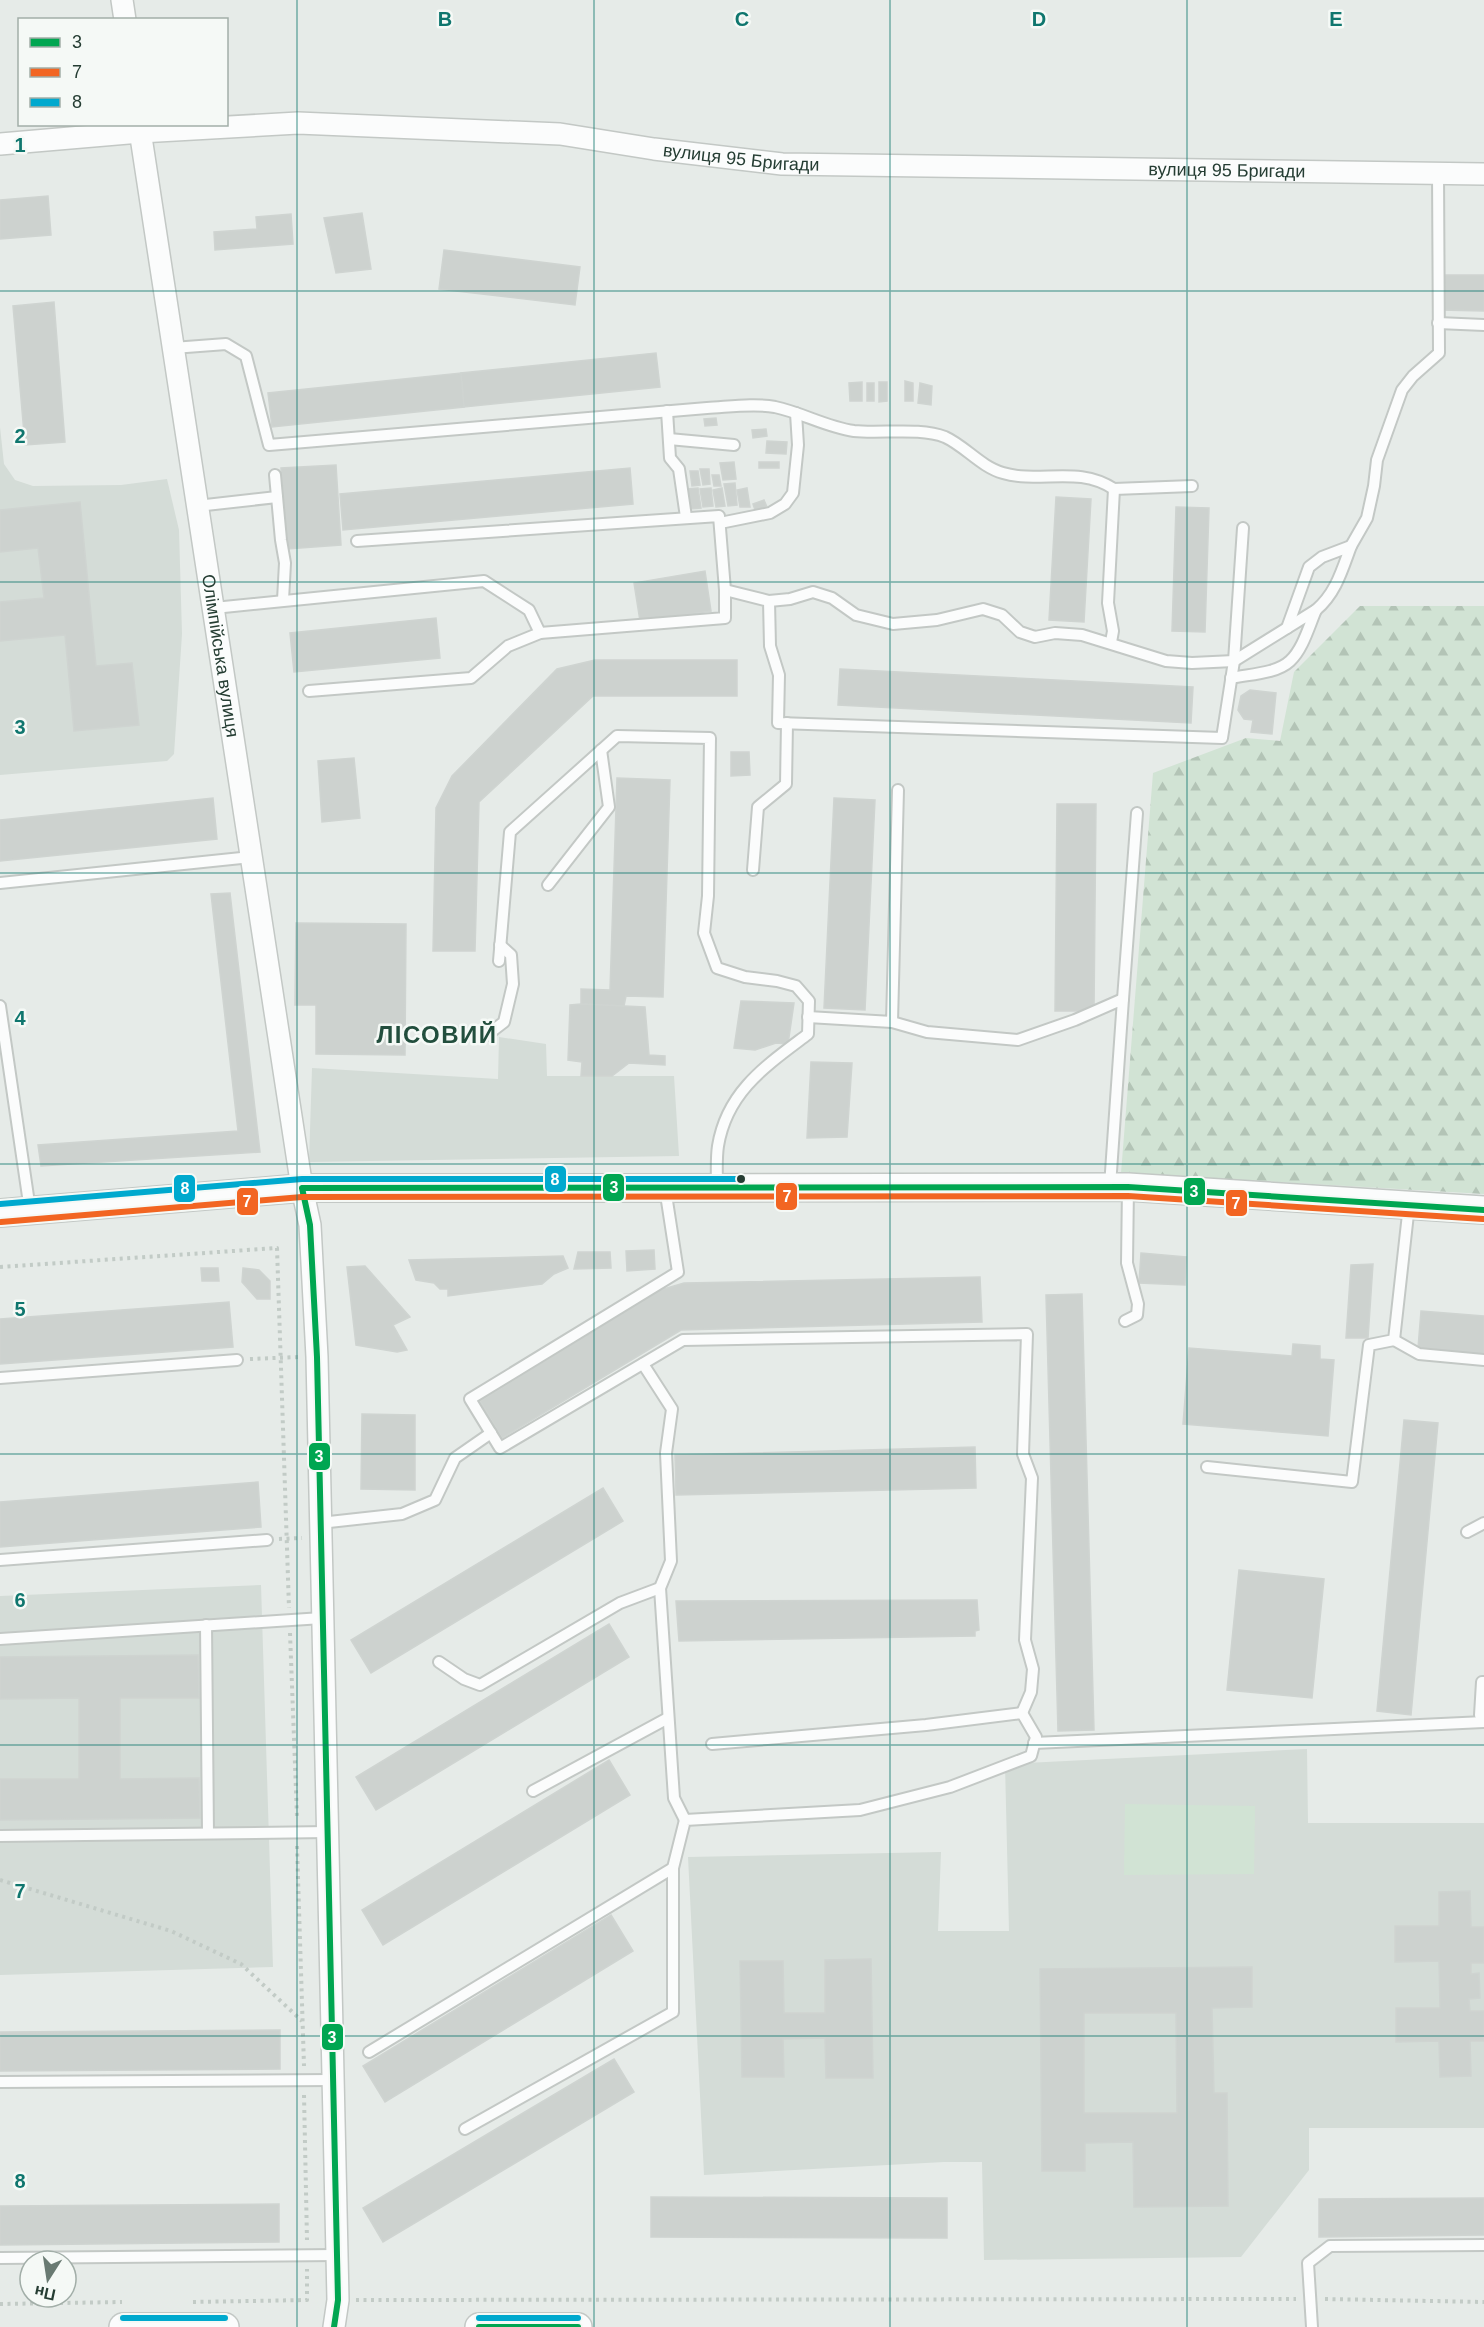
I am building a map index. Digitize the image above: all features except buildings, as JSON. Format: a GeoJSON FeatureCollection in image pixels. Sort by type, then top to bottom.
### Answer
{"type":"FeatureCollection","features":[{"type":"Feature","properties":{"kind":"street"},"geometry":{"type":"LineString","coordinates":[[122,0],[125,18]]}},
{"type":"Feature","properties":{"kind":"street","name":"вулиця 95 Бригади"},"geometry":{"type":"LineString","coordinates":[[228,125],[298,123],[560,134],[654,149],[783,164],[1484,174]]}},
{"type":"Feature","properties":{"kind":"street","name":"вулиця 95 Бригади"},"geometry":{"type":"LineString","coordinates":[[0,144],[139,128],[203,126]]}},
{"type":"Feature","properties":{"kind":"street","name":"Олімпійська вулиця"},"geometry":{"type":"LineString","coordinates":[[139,128],[302,1188],[310,1225],[317,1357],[328,1832],[338,2300],[334,2327]]}},
{"type":"Feature","properties":{"kind":"street"},"geometry":{"type":"LineString","coordinates":[[0,1213],[302,1188],[1119,1187],[1484,1210]]}},
{"type":"Feature","properties":{"kind":"street"},"geometry":{"type":"LineString","coordinates":[[127,2315],[193,2318],[225,2327]]}},
{"type":"Feature","properties":{"kind":"street"},"geometry":{"type":"LineString","coordinates":[[479,2327],[578,2327]]}},
{"type":"Feature","properties":{"kind":"lane"},"geometry":{"type":"LineString","coordinates":[[725,590],[769,601],[790,599],[813,592],[832,598],[856,615],[893,624],[938,620],[982,609],[1002,615],[1020,632],[1035,637],[1055,633],[1082,635],[1111,642],[1166,661],[1192,663],[1234,661],[1316,610],[1328,600],[1338,582],[1351,546],[1367,518],[1377,460],[1402,390],[1413,376],[1439,353],[1438,172]]}},
{"type":"Feature","properties":{"kind":"lane"},"geometry":{"type":"LineString","coordinates":[[1438,323],[1484,325]]}},
{"type":"Feature","properties":{"kind":"lane"},"geometry":{"type":"LineString","coordinates":[[173,348],[226,344],[246,356],[268,445],[667,411],[773,406],[830,426],[856,431],[899,431],[943,436],[1002,473],[1086,476],[1114,489],[1192,486]]}},
{"type":"Feature","properties":{"kind":"lane"},"geometry":{"type":"LineString","coordinates":[[667,411],[670,458],[679,469],[686,517]]}},
{"type":"Feature","properties":{"kind":"lane"},"geometry":{"type":"LineString","coordinates":[[720,523],[770,513],[785,504],[793,494],[798,445],[796,413]]}},
{"type":"Feature","properties":{"kind":"lane"},"geometry":{"type":"LineString","coordinates":[[669,439],[734,445]]}},
{"type":"Feature","properties":{"kind":"lane"},"geometry":{"type":"LineString","coordinates":[[276,475],[280,540],[285,563],[283,600]]}},
{"type":"Feature","properties":{"kind":"lane"},"geometry":{"type":"LineString","coordinates":[[1111,642],[1113,631],[1108,603],[1114,489]]}},
{"type":"Feature","properties":{"kind":"lane"},"geometry":{"type":"LineString","coordinates":[[197,506],[277,497]]}},
{"type":"Feature","properties":{"kind":"lane"},"geometry":{"type":"LineString","coordinates":[[309,691],[471,678],[508,646],[540,633],[725,618],[719,516],[357,541]]}},
{"type":"Feature","properties":{"kind":"lane"},"geometry":{"type":"LineString","coordinates":[[769,601],[770,646],[779,675],[778,723],[1222,738],[1234,661],[1243,528]]}},
{"type":"Feature","properties":{"kind":"lane"},"geometry":{"type":"LineString","coordinates":[[1287,628],[1309,567],[1322,557],[1351,546]]}},
{"type":"Feature","properties":{"kind":"lane"},"geometry":{"type":"LineString","coordinates":[[214,608],[484,581],[529,610],[540,633]]}},
{"type":"Feature","properties":{"kind":"lane"},"geometry":{"type":"LineString","coordinates":[[1231,678],[1278,668],[1290,661],[1298,650],[1316,610]]}},
{"type":"Feature","properties":{"kind":"lane"},"geometry":{"type":"LineString","coordinates":[[753,870],[758,807],[786,784],[788,723]]}},
{"type":"Feature","properties":{"kind":"lane"},"geometry":{"type":"LineString","coordinates":[[499,960],[510,831],[617,736],[710,738],[708,896],[704,933],[717,968],[746,977],[795,986],[809,1001],[808,1034],[756,1074],[733,1104],[718,1145],[717,1188]]}},
{"type":"Feature","properties":{"kind":"lane"},"geometry":{"type":"LineString","coordinates":[[548,885],[609,807],[601,750]]}},
{"type":"Feature","properties":{"kind":"lane"},"geometry":{"type":"LineString","coordinates":[[892,1022],[898,790]]}},
{"type":"Feature","properties":{"kind":"lane"},"geometry":{"type":"LineString","coordinates":[[1125,1321],[1137,1315],[1138,1304],[1127,1263],[1119,1187],[1123,999],[1137,813]]}},
{"type":"Feature","properties":{"kind":"lane"},"geometry":{"type":"LineString","coordinates":[[0,883],[251,857]]}},
{"type":"Feature","properties":{"kind":"lane"},"geometry":{"type":"LineString","coordinates":[[487,1035],[504,1022],[513,984],[511,955],[500,945]]}},
{"type":"Feature","properties":{"kind":"lane"},"geometry":{"type":"LineString","coordinates":[[808,1017],[892,1022],[927,1032],[1018,1040],[1075,1020],[1123,999]]}},
{"type":"Feature","properties":{"kind":"lane"},"geometry":{"type":"LineString","coordinates":[[0,1006],[30,1211]]}},
{"type":"Feature","properties":{"kind":"lane"},"geometry":{"type":"LineString","coordinates":[[665,1188],[678,1272],[470,1399],[500,1448],[683,1340],[1027,1334],[1023,1454],[1032,1478],[1025,1640],[1033,1669],[1031,1692],[1022,1713]]}},
{"type":"Feature","properties":{"kind":"lane"},"geometry":{"type":"LineString","coordinates":[[1394,1340],[1409,1205]]}},
{"type":"Feature","properties":{"kind":"lane"},"geometry":{"type":"LineString","coordinates":[[1207,1467],[1352,1482],[1369,1345],[1394,1340],[1419,1354],[1484,1360]]}},
{"type":"Feature","properties":{"kind":"lane"},"geometry":{"type":"LineString","coordinates":[[0,1378],[237,1360]]}},
{"type":"Feature","properties":{"kind":"lane"},"geometry":{"type":"LineString","coordinates":[[465,2129],[672,2012],[673,1868],[685,1820],[674,1798],[660,1588],[671,1561],[666,1453],[672,1409],[643,1364]]}},
{"type":"Feature","properties":{"kind":"lane"},"geometry":{"type":"LineString","coordinates":[[320,1530],[402,1514],[435,1500],[455,1458],[491,1433]]}},
{"type":"Feature","properties":{"kind":"lane"},"geometry":{"type":"LineString","coordinates":[[1467,1532],[1484,1523]]}},
{"type":"Feature","properties":{"kind":"lane"},"geometry":{"type":"LineString","coordinates":[[0,1560],[267,1540]]}},
{"type":"Feature","properties":{"kind":"lane"},"geometry":{"type":"LineString","coordinates":[[439,1662],[464,1679],[480,1685],[620,1603],[660,1588]]}},
{"type":"Feature","properties":{"kind":"lane"},"geometry":{"type":"LineString","coordinates":[[0,1639],[322,1618]]}},
{"type":"Feature","properties":{"kind":"lane"},"geometry":{"type":"LineString","coordinates":[[206,1625],[208,1833]]}},
{"type":"Feature","properties":{"kind":"lane"},"geometry":{"type":"LineString","coordinates":[[1484,1682],[1482,1682],[1480,1716],[1484,1720]]}},
{"type":"Feature","properties":{"kind":"lane"},"geometry":{"type":"LineString","coordinates":[[685,1820],[860,1810],[950,1787],[1031,1756],[1036,1737],[1022,1713]]}},
{"type":"Feature","properties":{"kind":"lane"},"geometry":{"type":"LineString","coordinates":[[712,1744],[926,1725],[1022,1713]]}},
{"type":"Feature","properties":{"kind":"lane"},"geometry":{"type":"LineString","coordinates":[[533,1791],[668,1718]]}},
{"type":"Feature","properties":{"kind":"lane"},"geometry":{"type":"LineString","coordinates":[[1034,1743],[1484,1720]]}},
{"type":"Feature","properties":{"kind":"lane"},"geometry":{"type":"LineString","coordinates":[[0,1836],[328,1832]]}},
{"type":"Feature","properties":{"kind":"lane"},"geometry":{"type":"LineString","coordinates":[[369,2052],[673,1868]]}},
{"type":"Feature","properties":{"kind":"lane"},"geometry":{"type":"LineString","coordinates":[[0,2082],[333,2080]]}},
{"type":"Feature","properties":{"kind":"lane"},"geometry":{"type":"LineString","coordinates":[[1312,2327],[1308,2263],[1330,2246],[1484,2245]]}},
{"type":"Feature","properties":{"kind":"lane"},"geometry":{"type":"LineString","coordinates":[[0,2258],[337,2255]]}},
{"type":"Feature","properties":{"kind":"path"},"geometry":{"type":"LineString","coordinates":[[0,1267],[278,1248],[304,2080],[307,2300]]}},
{"type":"Feature","properties":{"kind":"path"},"geometry":{"type":"LineString","coordinates":[[237,1360],[317,1357]]}},
{"type":"Feature","properties":{"kind":"path"},"geometry":{"type":"LineString","coordinates":[[267,1540],[287,1539],[320,1530]]}},
{"type":"Feature","properties":{"kind":"path"},"geometry":{"type":"LineString","coordinates":[[0,1880],[171,1931],[241,1964],[302,2022]]}},
{"type":"Feature","properties":{"kind":"path"},"geometry":{"type":"LineString","coordinates":[[193,2318],[307,2300],[1310,2299],[1484,2302]]}},
{"type":"Feature","properties":{"kind":"path"},"geometry":{"type":"LineString","coordinates":[[0,2304],[127,2315]]}},
{"type":"Feature","properties":{"kind":"shaded area"},"geometry":{"type":"Polygon","coordinates":[[[0,427],[4,464],[15,480],[33,486],[121,485],[167,479],[179,530],[182,634],[174,754],[167,761],[0,775],[0,427]]]}},
{"type":"Feature","properties":{"kind":"shaded area"},"geometry":{"type":"Polygon","coordinates":[[[499,1037],[546,1044],[547,1076],[674,1076],[679,1156],[309,1162],[312,1068],[498,1079],[499,1037]]]}},
{"type":"Feature","properties":{"kind":"shaded area"},"geometry":{"type":"Polygon","coordinates":[[[261,1585],[273,1967],[0,1975],[0,1596],[261,1585]]]}},
{"type":"Feature","properties":{"kind":"shaded area"},"geometry":{"type":"Polygon","coordinates":[[[1307,1749],[1308,1823],[1484,1823],[1484,2128],[1309,2128],[1309,2170],[1241,2257],[984,2260],[982,2162],[704,2175],[688,1857],[941,1852],[938,1931],[1009,1931],[1005,1764],[1307,1749]]]}},
{"type":"Feature","properties":{"kind":"green space"},"geometry":{"type":"Polygon","coordinates":[[[1360,606],[1484,606],[1484,1194],[1121,1173],[1153,773],[1246,738],[1280,741],[1294,672],[1360,606]]]}},
{"type":"Feature","properties":{"kind":"green space"},"geometry":{"type":"Polygon","coordinates":[[[1125,1804],[1255,1806],[1254,1874],[1124,1875],[1125,1804]]]}},
{"type":"Feature","properties":{"kind":"transit line","name":"8"},"geometry":{"type":"LineString","coordinates":[[0,1204],[302,1179],[741,1179]]}},
{"type":"Feature","properties":{"kind":"transit line","name":"3"},"geometry":{"type":"LineString","coordinates":[[334,2327],[338,2300],[317,1357],[310,1225],[302,1188],[1128,1187],[1484,1210]]}},
{"type":"Feature","properties":{"kind":"transit line","name":"7"},"geometry":{"type":"LineString","coordinates":[[1,1222],[302,1197],[1128,1196],[1483,1219]]}},
{"type":"Feature","properties":{"kind":"transit line","name":"8"},"geometry":{"type":"LineString","coordinates":[[123,2318],[225,2318]]}},
{"type":"Feature","properties":{"kind":"transit line","name":"8"},"geometry":{"type":"LineString","coordinates":[[479,2318],[578,2318]]}},
{"type":"Feature","properties":{"kind":"transit line","name":"3"},"geometry":{"type":"LineString","coordinates":[[479,2327],[578,2327]]}},
{"type":"Feature","properties":{"kind":"district","name":"ЛІСОВИЙ"},"geometry":{"type":"Point","coordinates":[437,1035]}}]}
